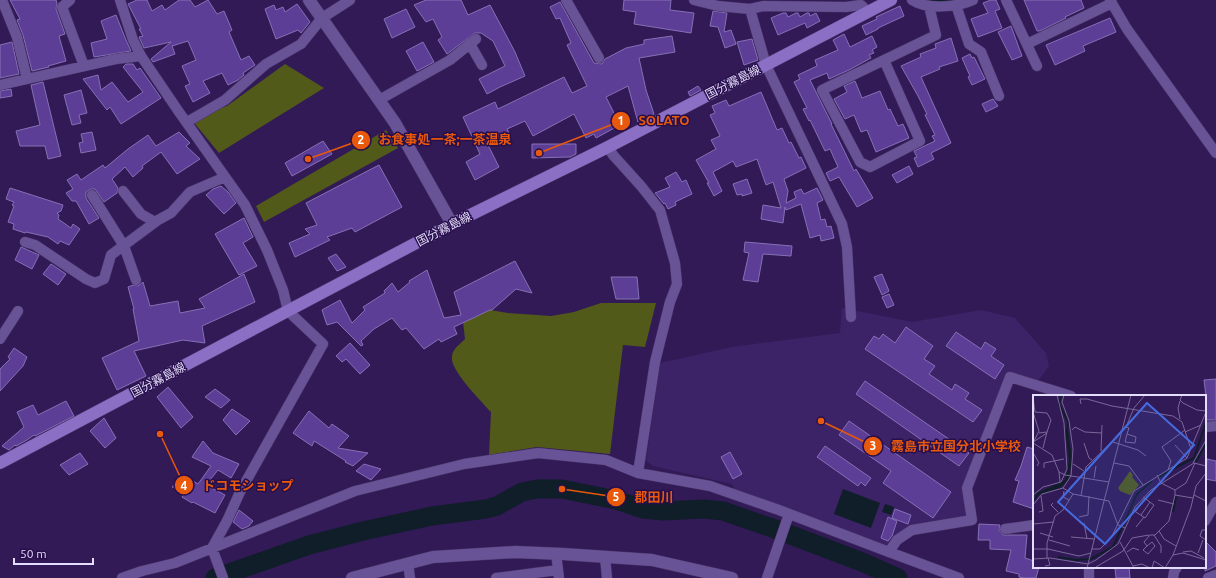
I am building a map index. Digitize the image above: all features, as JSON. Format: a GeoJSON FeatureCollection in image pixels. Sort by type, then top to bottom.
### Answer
{"type":"FeatureCollection","features":[{"type":"Feature","properties":{"kind":"main road","name":"国分霧島線"},"geometry":{"type":"LineString","coordinates":[[0,463],[452,224],[608,146],[891,0]]}},
{"type":"Feature","properties":{"kind":"street"},"geometry":{"type":"LineString","coordinates":[[2,0],[17,37],[27,79]]}},
{"type":"Feature","properties":{"kind":"street"},"geometry":{"type":"LineString","coordinates":[[70,0],[62,7],[84,66]]}},
{"type":"Feature","properties":{"kind":"street"},"geometry":{"type":"LineString","coordinates":[[120,0],[133,40],[141,56],[245,205],[268,250],[288,311],[323,344],[240,492],[227,521],[212,548],[223,578]]}},
{"type":"Feature","properties":{"kind":"street"},"geometry":{"type":"LineString","coordinates":[[309,0],[394,123],[452,224]]}},
{"type":"Feature","properties":{"kind":"street"},"geometry":{"type":"LineString","coordinates":[[187,122],[225,100],[266,64],[301,44],[322,18],[350,0]]}},
{"type":"Feature","properties":{"kind":"street"},"geometry":{"type":"LineString","coordinates":[[566,0],[599,58]]}},
{"type":"Feature","properties":{"kind":"street"},"geometry":{"type":"LineString","coordinates":[[694,0],[718,6],[750,9],[764,6],[846,7],[861,5],[868,12]]}},
{"type":"Feature","properties":{"kind":"street"},"geometry":{"type":"LineString","coordinates":[[912,0],[929,6],[956,5],[973,0]]}},
{"type":"Feature","properties":{"kind":"street"},"geometry":{"type":"LineString","coordinates":[[1006,0],[1037,66]]}},
{"type":"Feature","properties":{"kind":"street"},"geometry":{"type":"LineString","coordinates":[[1027,44],[1111,2],[1126,29],[1216,153]]}},
{"type":"Feature","properties":{"kind":"street"},"geometry":{"type":"LineString","coordinates":[[956,5],[969,44],[981,52],[999,96]]}},
{"type":"Feature","properties":{"kind":"street"},"geometry":{"type":"LineString","coordinates":[[884,60],[920,141],[870,167],[860,162],[822,90],[884,60],[936,35],[929,6]]}},
{"type":"Feature","properties":{"kind":"street"},"geometry":{"type":"LineString","coordinates":[[750,9],[766,65],[842,224],[847,247],[851,317]]}},
{"type":"Feature","properties":{"kind":"street"},"geometry":{"type":"LineString","coordinates":[[379,100],[450,60],[473,42],[482,65]]}},
{"type":"Feature","properties":{"kind":"street"},"geometry":{"type":"LineString","coordinates":[[0,85],[116,59],[141,56]]}},
{"type":"Feature","properties":{"kind":"street"},"geometry":{"type":"LineString","coordinates":[[608,146],[613,155],[660,210],[676,263],[677,284],[670,302],[655,362],[638,473]]}},
{"type":"Feature","properties":{"kind":"street"},"geometry":{"type":"LineString","coordinates":[[25,242],[35,244],[86,279],[95,283],[104,279],[111,255],[155,222],[172,213],[190,192],[225,177]]}},
{"type":"Feature","properties":{"kind":"street"},"geometry":{"type":"LineString","coordinates":[[122,191],[141,214],[155,222]]}},
{"type":"Feature","properties":{"kind":"street"},"geometry":{"type":"LineString","coordinates":[[92,195],[124,246],[136,280]]}},
{"type":"Feature","properties":{"kind":"street"},"geometry":{"type":"LineString","coordinates":[[0,339],[4,324],[18,311]]}},
{"type":"Feature","properties":{"kind":"street"},"geometry":{"type":"LineString","coordinates":[[889,552],[897,540],[912,530],[972,520],[967,488],[1010,377],[1068,395]]}},
{"type":"Feature","properties":{"kind":"street"},"geometry":{"type":"LineString","coordinates":[[122,578],[142,571],[175,563],[355,491],[464,464],[538,453],[606,460],[638,473],[710,486],[788,516],[960,578]]}},
{"type":"Feature","properties":{"kind":"street"},"geometry":{"type":"LineString","coordinates":[[1206,518],[1216,502]]}},
{"type":"Feature","properties":{"kind":"street"},"geometry":{"type":"LineString","coordinates":[[767,578],[788,516]]}},
{"type":"Feature","properties":{"kind":"street"},"geometry":{"type":"LineString","coordinates":[[1005,528],[1033,525]]}},
{"type":"Feature","properties":{"kind":"street"},"geometry":{"type":"LineString","coordinates":[[352,578],[433,557],[515,552],[652,560],[732,578]]}},
{"type":"Feature","properties":{"kind":"street"},"geometry":{"type":"LineString","coordinates":[[496,578],[558,574],[556,554]]}},
{"type":"Feature","properties":{"kind":"street"},"geometry":{"type":"LineString","coordinates":[[605,557],[607,578]]}},
{"type":"Feature","properties":{"kind":"street"},"geometry":{"type":"LineString","coordinates":[[408,563],[410,578]]}},
{"type":"Feature","properties":{"kind":"street"},"geometry":{"type":"LineString","coordinates":[[1173,578],[1176,568]]}},
{"type":"Feature","properties":{"kind":"street"},"geometry":{"type":"LineString","coordinates":[[1208,578],[1216,575]]}},
{"type":"Feature","properties":{"kind":"shaded area"},"geometry":{"type":"Polygon","coordinates":[[[842,308],[912,322],[981,310],[1015,318],[1046,353],[1049,366],[1038,381],[1009,374],[965,488],[970,517],[911,528],[890,546],[736,492],[732,484],[653,466],[646,461],[660,363],[732,347],[840,333],[842,308]]]}},
{"type":"Feature","properties":{"kind":"green space"},"geometry":{"type":"Polygon","coordinates":[[[285,64],[324,88],[219,153],[191,119],[227,106],[285,64]]]}},
{"type":"Feature","properties":{"kind":"green space"},"geometry":{"type":"Polygon","coordinates":[[[386,130],[398,148],[264,222],[256,206],[386,130]]]}},
{"type":"Feature","properties":{"kind":"green space"},"geometry":{"type":"Polygon","coordinates":[[[601,303],[656,303],[645,347],[623,345],[610,454],[537,447],[489,455],[491,412],[462,379],[453,365],[452,356],[454,350],[465,339],[463,322],[490,310],[508,313],[551,316],[574,312],[601,303]]]}},
{"type":"Feature","properties":{"kind":"water"},"geometry":{"type":"Polygon","coordinates":[[[843,489],[880,503],[871,528],[834,514],[843,489]]]}},
{"type":"Feature","properties":{"kind":"water"},"geometry":{"type":"Polygon","coordinates":[[[885,504],[894,507],[891,515],[882,512],[885,504]]]}},
{"type":"Feature","properties":{"kind":"building"},"geometry":{"type":"Polygon","coordinates":[[[10,0],[56,0],[56,9],[65,34],[59,36],[66,61],[32,71],[23,35],[17,20],[20,19],[10,0]]]}},
{"type":"Feature","properties":{"kind":"building"},"geometry":{"type":"Polygon","coordinates":[[[137,0],[147,0],[152,11],[162,5],[165,10],[179,0],[190,0],[195,7],[208,0],[217,14],[224,11],[232,30],[229,32],[241,60],[249,56],[255,65],[243,73],[244,75],[238,80],[228,85],[222,73],[203,81],[210,93],[193,102],[185,86],[190,84],[182,66],[196,60],[188,41],[172,46],[175,54],[153,62],[151,59],[171,42],[144,48],[139,37],[143,36],[139,29],[141,29],[128,4],[137,0]]]}},
{"type":"Feature","properties":{"kind":"building"},"geometry":{"type":"Polygon","coordinates":[[[426,0],[461,0],[468,15],[490,5],[515,52],[525,76],[487,94],[479,79],[505,66],[493,41],[481,33],[475,33],[447,54],[438,40],[442,37],[433,19],[426,22],[414,5],[426,0]]]}},
{"type":"Feature","properties":{"kind":"building"},"geometry":{"type":"Polygon","coordinates":[[[624,0],[671,0],[670,10],[694,13],[691,33],[634,24],[636,12],[623,10],[624,0]]]}},
{"type":"Feature","properties":{"kind":"building"},"geometry":{"type":"Polygon","coordinates":[[[996,0],[1000,9],[995,11],[1002,28],[978,37],[971,19],[988,13],[983,3],[996,0]]]}},
{"type":"Feature","properties":{"kind":"building"},"geometry":{"type":"Polygon","coordinates":[[[1024,0],[1081,0],[1084,8],[1040,31],[1037,31],[1024,0]]]}},
{"type":"Feature","properties":{"kind":"building"},"geometry":{"type":"Polygon","coordinates":[[[560,2],[594,63],[602,64],[605,59],[626,48],[644,44],[644,40],[672,36],[675,52],[639,58],[646,90],[654,114],[638,122],[628,86],[606,97],[620,125],[596,138],[594,134],[586,138],[574,114],[533,136],[525,121],[507,129],[510,135],[488,145],[499,167],[475,180],[466,162],[480,154],[463,117],[495,102],[498,109],[564,77],[572,93],[587,86],[567,45],[571,43],[560,18],[556,19],[550,7],[560,2]]]}},
{"type":"Feature","properties":{"kind":"building"},"geometry":{"type":"Polygon","coordinates":[[[297,4],[310,22],[301,33],[298,30],[276,39],[265,9],[274,5],[276,10],[283,7],[285,12],[297,4]]]}},
{"type":"Feature","properties":{"kind":"building"},"geometry":{"type":"Polygon","coordinates":[[[900,6],[904,16],[866,35],[862,26],[877,19],[876,17],[900,6]]]}},
{"type":"Feature","properties":{"kind":"building"},"geometry":{"type":"Polygon","coordinates":[[[406,9],[415,27],[392,38],[384,19],[406,9]]]}},
{"type":"Feature","properties":{"kind":"building"},"geometry":{"type":"Polygon","coordinates":[[[713,11],[727,13],[724,32],[731,30],[736,44],[725,48],[718,27],[710,26],[713,11]]]}},
{"type":"Feature","properties":{"kind":"building"},"geometry":{"type":"Polygon","coordinates":[[[786,13],[788,17],[798,13],[800,17],[807,13],[809,13],[810,16],[816,13],[820,21],[807,28],[805,23],[778,35],[771,18],[786,13]]]}},
{"type":"Feature","properties":{"kind":"building"},"geometry":{"type":"Polygon","coordinates":[[[116,15],[131,51],[94,57],[91,43],[107,39],[101,21],[116,15]]]}},
{"type":"Feature","properties":{"kind":"building"},"geometry":{"type":"Polygon","coordinates":[[[1110,18],[1116,32],[1083,46],[1085,51],[1055,65],[1046,45],[1110,18]]]}},
{"type":"Feature","properties":{"kind":"building"},"geometry":{"type":"Polygon","coordinates":[[[1011,26],[1022,56],[1012,60],[998,32],[1011,26]]]}},
{"type":"Feature","properties":{"kind":"building"},"geometry":{"type":"Polygon","coordinates":[[[844,34],[850,47],[872,36],[877,47],[872,50],[874,53],[869,55],[871,58],[829,79],[827,73],[810,80],[854,171],[856,169],[873,198],[857,207],[839,177],[830,181],[826,173],[838,167],[830,149],[825,151],[810,120],[809,121],[803,109],[807,108],[794,82],[800,79],[798,75],[817,66],[815,60],[838,50],[833,40],[844,34]]]}},
{"type":"Feature","properties":{"kind":"building"},"geometry":{"type":"Polygon","coordinates":[[[951,38],[958,61],[939,67],[940,69],[921,77],[951,143],[931,153],[934,159],[918,167],[914,158],[917,157],[914,151],[935,141],[932,136],[935,135],[925,115],[927,114],[901,66],[921,57],[920,54],[936,48],[935,44],[951,38]]]}},
{"type":"Feature","properties":{"kind":"building"},"geometry":{"type":"Polygon","coordinates":[[[752,39],[758,60],[744,65],[737,42],[752,39]]]}},
{"type":"Feature","properties":{"kind":"building"},"geometry":{"type":"Polygon","coordinates":[[[12,42],[19,74],[0,78],[0,45],[12,42]]]}},
{"type":"Feature","properties":{"kind":"building"},"geometry":{"type":"Polygon","coordinates":[[[423,42],[434,62],[417,71],[406,51],[423,42]]]}},
{"type":"Feature","properties":{"kind":"building"},"geometry":{"type":"Polygon","coordinates":[[[970,54],[972,58],[974,57],[985,79],[972,85],[968,77],[970,76],[962,58],[970,54]]]}},
{"type":"Feature","properties":{"kind":"building"},"geometry":{"type":"Polygon","coordinates":[[[126,64],[133,64],[137,70],[140,68],[161,98],[121,124],[110,107],[107,110],[83,79],[98,75],[101,90],[112,82],[128,102],[143,92],[123,67],[126,64]]]}},
{"type":"Feature","properties":{"kind":"building"},"geometry":{"type":"Polygon","coordinates":[[[855,81],[862,98],[880,91],[888,110],[890,109],[898,126],[903,124],[909,138],[876,152],[867,130],[861,132],[854,115],[845,119],[834,99],[847,92],[844,86],[855,81]]]}},
{"type":"Feature","properties":{"kind":"building"},"geometry":{"type":"Polygon","coordinates":[[[43,82],[61,156],[48,159],[45,146],[20,146],[16,131],[40,125],[31,85],[43,82]]]}},
{"type":"Feature","properties":{"kind":"building"},"geometry":{"type":"Polygon","coordinates":[[[698,86],[701,90],[690,96],[688,92],[698,86]]]}},
{"type":"Feature","properties":{"kind":"building"},"geometry":{"type":"Polygon","coordinates":[[[11,89],[12,96],[0,98],[0,91],[11,89]]]}},
{"type":"Feature","properties":{"kind":"building"},"geometry":{"type":"Polygon","coordinates":[[[81,90],[87,113],[79,115],[81,123],[72,125],[64,95],[81,90]]]}},
{"type":"Feature","properties":{"kind":"building"},"geometry":{"type":"Polygon","coordinates":[[[761,92],[777,130],[782,128],[789,143],[791,142],[806,168],[784,179],[788,191],[786,203],[796,198],[794,192],[801,189],[804,194],[817,188],[823,200],[817,203],[821,220],[825,219],[827,227],[831,226],[834,238],[821,241],[820,235],[810,238],[801,204],[786,210],[785,207],[783,223],[761,219],[763,205],[781,208],[773,182],[766,185],[757,159],[736,167],[733,161],[713,172],[722,191],[714,196],[707,183],[709,183],[696,160],[716,149],[711,140],[720,136],[710,115],[715,113],[712,106],[726,100],[729,106],[761,92]]]}},
{"type":"Feature","properties":{"kind":"building"},"geometry":{"type":"Polygon","coordinates":[[[993,99],[998,106],[986,112],[982,104],[993,99]]]}},
{"type":"Feature","properties":{"kind":"building"},"geometry":{"type":"Polygon","coordinates":[[[92,132],[96,150],[81,153],[79,143],[83,142],[81,134],[92,132]]]}},
{"type":"Feature","properties":{"kind":"building"},"geometry":{"type":"Polygon","coordinates":[[[179,132],[190,143],[186,146],[200,159],[177,174],[161,152],[142,166],[143,168],[133,177],[125,167],[112,179],[118,188],[117,193],[104,202],[95,189],[91,189],[86,192],[86,198],[99,218],[89,224],[76,201],[72,201],[66,193],[73,189],[67,180],[77,174],[81,180],[103,165],[105,168],[148,135],[156,146],[179,132]]]}},
{"type":"Feature","properties":{"kind":"building"},"geometry":{"type":"Polygon","coordinates":[[[323,141],[332,154],[292,176],[285,163],[323,141]]]}},
{"type":"Feature","properties":{"kind":"building"},"geometry":{"type":"Polygon","coordinates":[[[532,144],[576,144],[576,154],[570,157],[532,158],[532,144]]]}},
{"type":"Feature","properties":{"kind":"building"},"geometry":{"type":"Polygon","coordinates":[[[379,165],[402,207],[355,232],[352,228],[327,237],[330,240],[295,257],[289,243],[310,234],[305,229],[317,225],[306,203],[379,165]]]}},
{"type":"Feature","properties":{"kind":"building"},"geometry":{"type":"Polygon","coordinates":[[[909,166],[913,174],[897,183],[892,175],[909,166]]]}},
{"type":"Feature","properties":{"kind":"building"},"geometry":{"type":"Polygon","coordinates":[[[676,172],[682,182],[686,180],[692,194],[675,202],[676,205],[668,209],[665,203],[664,204],[655,193],[670,187],[665,178],[676,172]]]}},
{"type":"Feature","properties":{"kind":"building"},"geometry":{"type":"Polygon","coordinates":[[[747,179],[752,193],[742,196],[742,194],[737,195],[733,184],[747,179]]]}},
{"type":"Feature","properties":{"kind":"building"},"geometry":{"type":"Polygon","coordinates":[[[221,186],[228,192],[236,203],[224,214],[206,195],[213,189],[221,186]]]}},
{"type":"Feature","properties":{"kind":"building"},"geometry":{"type":"Polygon","coordinates":[[[10,188],[63,205],[61,211],[57,213],[59,215],[58,219],[71,228],[73,224],[80,229],[69,245],[60,241],[58,244],[48,237],[25,233],[13,229],[14,224],[8,222],[14,202],[6,199],[10,188]]]}},
{"type":"Feature","properties":{"kind":"building"},"geometry":{"type":"Polygon","coordinates":[[[244,218],[253,237],[243,243],[257,266],[239,275],[215,234],[244,218]]]}},
{"type":"Feature","properties":{"kind":"building"},"geometry":{"type":"Polygon","coordinates":[[[745,242],[792,246],[791,256],[763,254],[758,282],[743,280],[749,253],[744,252],[745,242]]]}},
{"type":"Feature","properties":{"kind":"building"},"geometry":{"type":"Polygon","coordinates":[[[21,247],[39,255],[32,269],[15,260],[21,247]]]}},
{"type":"Feature","properties":{"kind":"building"},"geometry":{"type":"Polygon","coordinates":[[[336,254],[346,267],[337,271],[328,258],[336,254]]]}},
{"type":"Feature","properties":{"kind":"building"},"geometry":{"type":"Polygon","coordinates":[[[515,261],[532,293],[516,289],[492,310],[454,327],[457,334],[441,342],[439,339],[424,349],[406,328],[402,330],[392,318],[374,329],[361,341],[363,345],[361,346],[337,322],[327,325],[322,310],[340,300],[352,323],[365,310],[363,307],[385,293],[384,291],[392,283],[398,292],[410,282],[409,281],[427,270],[444,318],[461,315],[454,292],[515,261]]]}},
{"type":"Feature","properties":{"kind":"building"},"geometry":{"type":"Polygon","coordinates":[[[51,264],[66,274],[58,285],[43,274],[51,264]]]}},
{"type":"Feature","properties":{"kind":"building"},"geometry":{"type":"Polygon","coordinates":[[[244,274],[255,302],[202,326],[205,343],[183,340],[134,351],[146,376],[117,390],[102,358],[139,341],[134,309],[128,287],[133,285],[138,286],[143,282],[150,306],[178,301],[180,313],[205,308],[199,299],[244,274]]]}},
{"type":"Feature","properties":{"kind":"building"},"geometry":{"type":"Polygon","coordinates":[[[882,274],[889,291],[882,295],[874,277],[882,274]]]}},
{"type":"Feature","properties":{"kind":"building"},"geometry":{"type":"Polygon","coordinates":[[[611,277],[637,277],[639,299],[616,299],[611,277]]]}},
{"type":"Feature","properties":{"kind":"building"},"geometry":{"type":"Polygon","coordinates":[[[889,294],[894,305],[887,308],[882,297],[889,294]]]}},
{"type":"Feature","properties":{"kind":"building"},"geometry":{"type":"Polygon","coordinates":[[[906,327],[933,346],[924,359],[935,366],[929,374],[952,390],[955,384],[969,393],[965,399],[982,410],[973,422],[865,349],[874,336],[879,339],[883,334],[895,343],[906,327]]]}},
{"type":"Feature","properties":{"kind":"building"},"geometry":{"type":"Polygon","coordinates":[[[956,332],[981,349],[985,342],[996,349],[991,356],[1004,365],[995,379],[946,346],[956,332]]]}},
{"type":"Feature","properties":{"kind":"building"},"geometry":{"type":"Polygon","coordinates":[[[350,343],[370,365],[360,374],[346,359],[342,362],[336,356],[350,343]]]}},
{"type":"Feature","properties":{"kind":"building"},"geometry":{"type":"Polygon","coordinates":[[[14,348],[27,357],[23,366],[0,391],[0,369],[10,359],[8,357],[14,348]]]}},
{"type":"Feature","properties":{"kind":"building"},"geometry":{"type":"Polygon","coordinates":[[[1216,379],[1216,420],[1206,420],[1206,395],[1204,380],[1216,379]]]}},
{"type":"Feature","properties":{"kind":"building"},"geometry":{"type":"Polygon","coordinates":[[[865,381],[969,453],[959,466],[856,394],[865,381]]]}},
{"type":"Feature","properties":{"kind":"building"},"geometry":{"type":"Polygon","coordinates":[[[168,387],[193,417],[181,428],[157,397],[168,387]]]}},
{"type":"Feature","properties":{"kind":"building"},"geometry":{"type":"Polygon","coordinates":[[[215,389],[230,400],[221,408],[205,397],[215,389]]]}},
{"type":"Feature","properties":{"kind":"building"},"geometry":{"type":"Polygon","coordinates":[[[66,401],[74,416],[35,436],[34,435],[16,446],[15,445],[9,450],[2,446],[24,427],[17,412],[33,405],[38,415],[66,401]]]}},
{"type":"Feature","properties":{"kind":"building"},"geometry":{"type":"Polygon","coordinates":[[[232,409],[250,421],[236,435],[223,420],[232,409]]]}},
{"type":"Feature","properties":{"kind":"building"},"geometry":{"type":"Polygon","coordinates":[[[309,411],[329,428],[332,424],[349,436],[338,448],[368,453],[353,466],[314,441],[312,446],[293,433],[309,411]]]}},
{"type":"Feature","properties":{"kind":"building"},"geometry":{"type":"Polygon","coordinates":[[[104,418],[116,438],[105,448],[90,431],[104,418]]]}},
{"type":"Feature","properties":{"kind":"building"},"geometry":{"type":"Polygon","coordinates":[[[849,421],[951,492],[933,518],[883,483],[891,471],[839,435],[849,421]]]}},
{"type":"Feature","properties":{"kind":"building"},"geometry":{"type":"Polygon","coordinates":[[[203,441],[213,453],[239,464],[231,478],[218,470],[206,485],[225,495],[215,513],[182,497],[186,492],[172,487],[183,475],[198,484],[211,466],[192,457],[203,441]]]}},
{"type":"Feature","properties":{"kind":"building"},"geometry":{"type":"Polygon","coordinates":[[[825,446],[871,478],[865,486],[861,482],[858,486],[817,457],[825,446]]]}},
{"type":"Feature","properties":{"kind":"building"},"geometry":{"type":"Polygon","coordinates":[[[1027,447],[1033,449],[1033,509],[1013,502],[1019,481],[1015,480],[1027,447]]]}},
{"type":"Feature","properties":{"kind":"building"},"geometry":{"type":"Polygon","coordinates":[[[730,452],[742,474],[733,479],[721,457],[730,452]]]}},
{"type":"Feature","properties":{"kind":"building"},"geometry":{"type":"Polygon","coordinates":[[[80,453],[88,464],[69,475],[60,465],[80,453]]]}},
{"type":"Feature","properties":{"kind":"building"},"geometry":{"type":"Polygon","coordinates":[[[1207,459],[1216,461],[1216,481],[1206,479],[1207,459]]]}},
{"type":"Feature","properties":{"kind":"building"},"geometry":{"type":"Polygon","coordinates":[[[364,464],[381,469],[371,480],[356,471],[364,464]]]}},
{"type":"Feature","properties":{"kind":"building"},"geometry":{"type":"Polygon","coordinates":[[[895,509],[911,515],[908,524],[892,518],[895,509]]]}},
{"type":"Feature","properties":{"kind":"building"},"geometry":{"type":"Polygon","coordinates":[[[239,510],[253,521],[249,526],[242,529],[233,522],[239,510]]]}},
{"type":"Feature","properties":{"kind":"building"},"geometry":{"type":"Polygon","coordinates":[[[888,517],[897,521],[892,536],[888,541],[881,538],[888,517]]]}},
{"type":"Feature","properties":{"kind":"building"},"geometry":{"type":"Polygon","coordinates":[[[979,524],[1000,525],[999,530],[1003,535],[1027,535],[1025,558],[1033,561],[1033,568],[1039,568],[1036,578],[1019,577],[1019,574],[1006,571],[1011,550],[990,549],[990,540],[978,540],[979,524]]]}},
{"type":"Feature","properties":{"kind":"building"},"geometry":{"type":"Polygon","coordinates":[[[1206,542],[1216,552],[1216,566],[1205,571],[1206,542]]]}},
{"type":"Feature","properties":{"kind":"building"},"geometry":{"type":"Polygon","coordinates":[[[1129,568],[1130,578],[1116,578],[1115,569],[1129,568]]]}},
{"type":"Feature","properties":{"kind":"waterway"},"geometry":{"type":"LineString","coordinates":[[927,0],[951,1]]}},
{"type":"Feature","properties":{"kind":"waterway"},"geometry":{"type":"LineString","coordinates":[[215,578],[309,545],[363,531],[432,516],[486,509],[497,506],[522,492],[537,489],[562,489],[616,500],[643,509],[663,511],[704,509],[723,511],[862,562],[898,578]]}},
{"type":"Feature","properties":{"kind":"place","name":"SOLATO"},"geometry":{"type":"Point","coordinates":[539,153]}},
{"type":"Feature","properties":{"kind":"place","name":"お食事処一茶;一茶温泉"},"geometry":{"type":"Point","coordinates":[308,159]}},
{"type":"Feature","properties":{"kind":"place","name":"霧島市立国分北小学校"},"geometry":{"type":"Point","coordinates":[821,421]}},
{"type":"Feature","properties":{"kind":"place","name":"ドコモショップ"},"geometry":{"type":"Point","coordinates":[160,434]}},
{"type":"Feature","properties":{"kind":"place","name":"郡田川"},"geometry":{"type":"Point","coordinates":[562,489]}}]}
